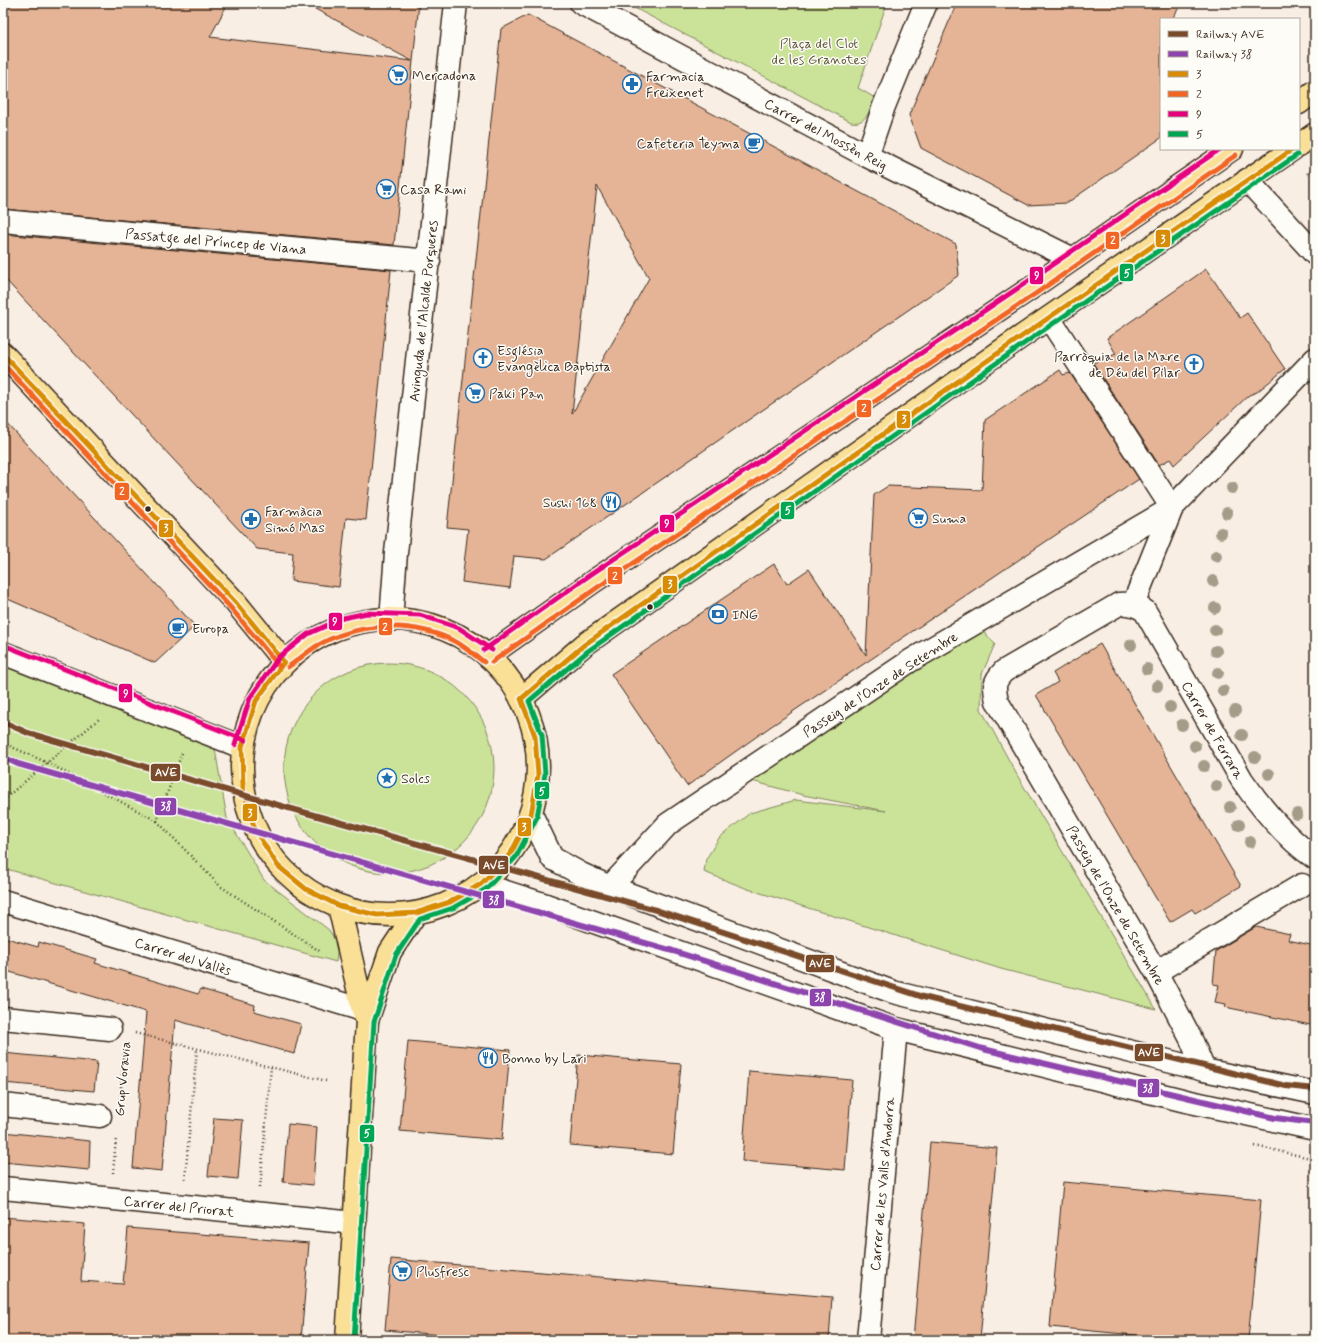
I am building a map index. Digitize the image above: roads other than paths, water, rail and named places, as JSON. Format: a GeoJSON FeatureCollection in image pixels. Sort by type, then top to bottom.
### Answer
{"type":"FeatureCollection","features":[{"type":"Feature","properties":{"kind":"main road"},"geometry":{"type":"LineString","coordinates":[[1300,102],[1315,92]]}},
{"type":"Feature","properties":{"kind":"main road"},"geometry":{"type":"LineString","coordinates":[[1300,144],[1315,134]]}},
{"type":"Feature","properties":{"kind":"main road"},"geometry":{"type":"LineString","coordinates":[[488,656],[607,572],[1073,259],[1231,150]]}},
{"type":"Feature","properties":{"kind":"main road"},"geometry":{"type":"LineString","coordinates":[[521,699],[584,645],[1049,318],[1292,150]]}},
{"type":"Feature","properties":{"kind":"main road"},"geometry":{"type":"LineString","coordinates":[[3,354],[236,603],[284,662]]}},
{"type":"Feature","properties":{"kind":"main road"},"geometry":{"type":"LineString","coordinates":[[368,620],[420,622],[456,634],[488,656],[507,676],[521,699],[535,736],[538,776],[531,814],[511,853],[481,884],[450,902],[416,913],[377,915],[339,906],[306,889],[278,866],[255,830],[243,789],[242,746],[256,701],[284,662],[312,640],[345,626],[368,620]]}},
{"type":"Feature","properties":{"kind":"main road"},"geometry":{"type":"LineString","coordinates":[[339,906],[365,1016],[355,1223],[347,1340]]}},
{"type":"Feature","properties":{"kind":"main road"},"geometry":{"type":"LineString","coordinates":[[365,1016],[390,952],[416,913]]}},
{"type":"Feature","properties":{"kind":"street","name":"Avinguda de l'Alcalde Porqueres"},"geometry":{"type":"LineString","coordinates":[[391,620],[396,553],[456,3]]}},
{"type":"Feature","properties":{"kind":"street","name":"Carrer del Mossèn Reig"},"geometry":{"type":"LineString","coordinates":[[581,3],[867,156],[1073,259]]}},
{"type":"Feature","properties":{"kind":"street"},"geometry":{"type":"LineString","coordinates":[[867,156],[884,106],[926,3]]}},
{"type":"Feature","properties":{"kind":"street"},"geometry":{"type":"LineString","coordinates":[[1247,180],[1315,254]]}},
{"type":"Feature","properties":{"kind":"street","name":"Passatge del Príncep de Viana"},"geometry":{"type":"LineString","coordinates":[[3,221],[429,261]]}},
{"type":"Feature","properties":{"kind":"street"},"geometry":{"type":"LineString","coordinates":[[1049,318],[1172,508]]}},
{"type":"Feature","properties":{"kind":"street"},"geometry":{"type":"LineString","coordinates":[[1126,605],[1172,508],[1315,359]]}},
{"type":"Feature","properties":{"kind":"street","name":"Passeig de l'Onze de Setembre"},"geometry":{"type":"LineString","coordinates":[[610,887],[668,824],[910,661],[1172,508]]}},
{"type":"Feature","properties":{"kind":"street","name":"Passeig de l'Onze de Setembre"},"geometry":{"type":"LineString","coordinates":[[1126,605],[1004,671],[998,678],[995,685],[997,701],[1156,972],[1191,1039],[1204,1070]]}},
{"type":"Feature","properties":{"kind":"street","name":"Carrer de Ferrara"},"geometry":{"type":"LineString","coordinates":[[1126,605],[1140,607],[1145,611],[1255,800],[1302,849],[1315,858]]}},
{"type":"Feature","properties":{"kind":"street"},"geometry":{"type":"LineString","coordinates":[[3,653],[242,746]]}},
{"type":"Feature","properties":{"kind":"street"},"geometry":{"type":"LineString","coordinates":[[531,814],[552,858],[581,874],[610,887],[893,992],[1204,1070],[1315,1093]]}},
{"type":"Feature","properties":{"kind":"street"},"geometry":{"type":"LineString","coordinates":[[481,884],[546,905],[896,1029],[1186,1101],[1315,1129]]}},
{"type":"Feature","properties":{"kind":"street"},"geometry":{"type":"LineString","coordinates":[[1156,972],[1302,885]]}},
{"type":"Feature","properties":{"kind":"street","name":"Carrer del Vallès"},"geometry":{"type":"LineString","coordinates":[[3,901],[365,1016]]}},
{"type":"Feature","properties":{"kind":"street","name":"Grup Voravia"},"geometry":{"type":"LineString","coordinates":[[3,1018],[110,1028]]}},
{"type":"Feature","properties":{"kind":"street","name":"Carrer de les Valls d'Andorra"},"geometry":{"type":"LineString","coordinates":[[868,1340],[896,1029]]}},
{"type":"Feature","properties":{"kind":"street","name":"Grup Voravia"},"geometry":{"type":"LineString","coordinates":[[3,1105],[100,1116]]}},
{"type":"Feature","properties":{"kind":"street","name":"Carrer del Priorat"},"geometry":{"type":"LineString","coordinates":[[3,1188],[355,1223]]}},
{"type":"Feature","properties":{"kind":"rail line","name":"AVE"},"geometry":{"type":"LineString","coordinates":[[3,722],[28,733],[292,809],[656,910],[923,997],[1286,1086],[1315,1089]]}},
{"type":"Feature","properties":{"kind":"rail line","name":"38"},"geometry":{"type":"LineString","coordinates":[[3,757],[18,764],[673,951],[983,1049],[1275,1118],[1315,1123]]}},
{"type":"Feature","properties":{"kind":"place","name":"Mercadona"},"geometry":{"type":"Point","coordinates":[398,75]}},
{"type":"Feature","properties":{"kind":"place","name":"Farmacia Freixenet"},"geometry":{"type":"Point","coordinates":[632,84]}},
{"type":"Feature","properties":{"kind":"place","name":"Cafeteria Teyma"},"geometry":{"type":"Point","coordinates":[754,143]}},
{"type":"Feature","properties":{"kind":"place","name":"Casa Rami"},"geometry":{"type":"Point","coordinates":[386,189]}},
{"type":"Feature","properties":{"kind":"place","name":"Església Evangèlica Baptista"},"geometry":{"type":"Point","coordinates":[483,358]}},
{"type":"Feature","properties":{"kind":"place","name":"Parròquia de la Mare de Déu del Pilar"},"geometry":{"type":"Point","coordinates":[1194,364]}},
{"type":"Feature","properties":{"kind":"place","name":"Paki Pan"},"geometry":{"type":"Point","coordinates":[475,393]}},
{"type":"Feature","properties":{"kind":"place","name":"Sushi 168"},"geometry":{"type":"Point","coordinates":[611,502]}},
{"type":"Feature","properties":{"kind":"place","name":"Suma"},"geometry":{"type":"Point","coordinates":[918,518]}},
{"type":"Feature","properties":{"kind":"place","name":"Farmàcia Simó Mas"},"geometry":{"type":"Point","coordinates":[251,519]}},
{"type":"Feature","properties":{"kind":"place","name":"ING"},"geometry":{"type":"Point","coordinates":[718,614]}},
{"type":"Feature","properties":{"kind":"place","name":"Europa"},"geometry":{"type":"Point","coordinates":[178,628]}},
{"type":"Feature","properties":{"kind":"place","name":"Solcs"},"geometry":{"type":"Point","coordinates":[387,778]}},
{"type":"Feature","properties":{"kind":"place","name":"Bonno by Lari"},"geometry":{"type":"Point","coordinates":[488,1058]}},
{"type":"Feature","properties":{"kind":"place","name":"Plusfresc"},"geometry":{"type":"Point","coordinates":[402,1271]}},
{"type":"Feature","properties":{"kind":"park label","name":"Plaça del Clot de les Granotes"},"geometry":{"type":"Point","coordinates":[819,52]}}]}
